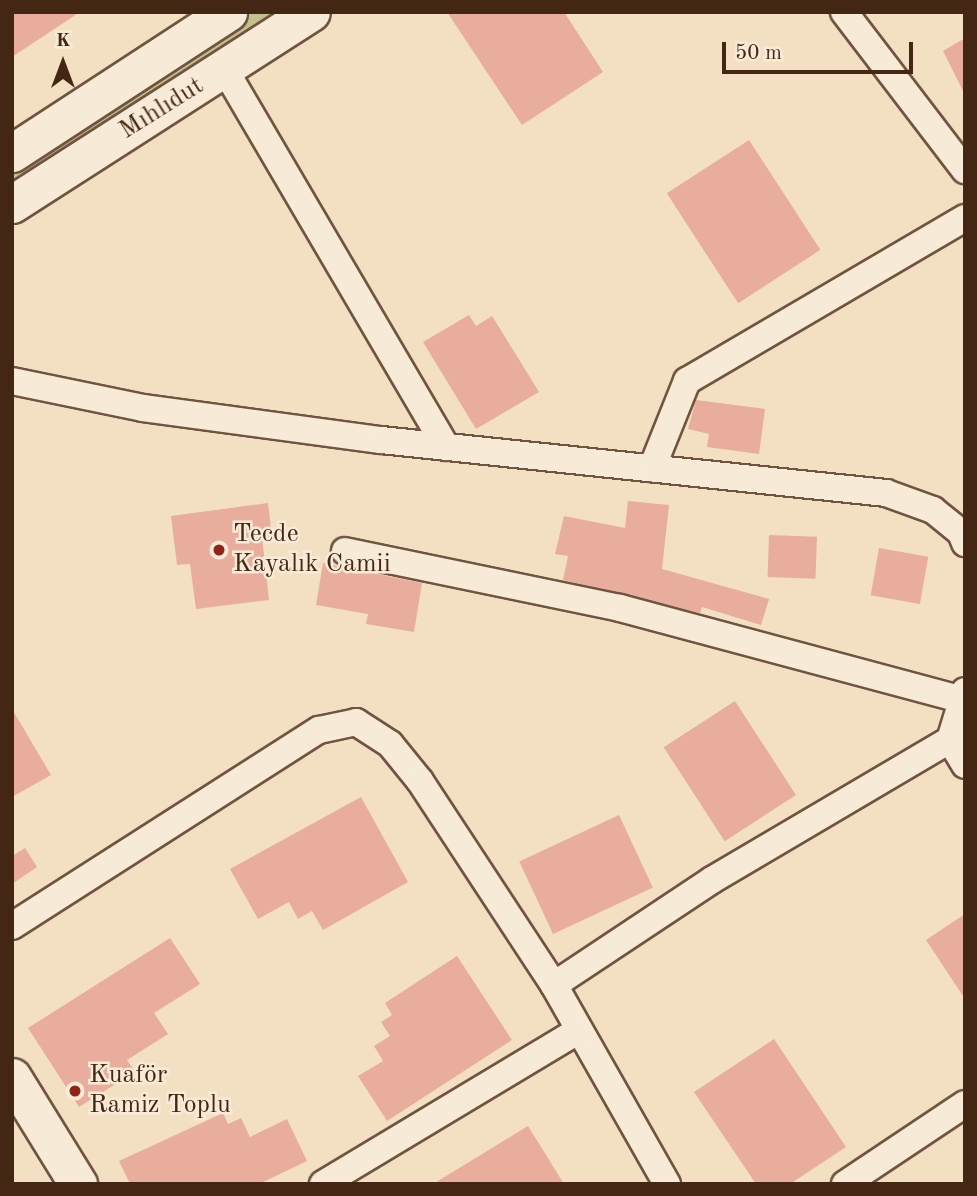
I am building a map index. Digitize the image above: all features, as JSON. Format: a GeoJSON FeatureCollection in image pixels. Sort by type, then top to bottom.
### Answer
{"type":"FeatureCollection","features":[{"type":"Feature","properties":{"kind":"main road","name":"Mıhlıdut"},"geometry":{"type":"LineString","coordinates":[[12,153],[228,12]]}},
{"type":"Feature","properties":{"kind":"main road","name":"Mıhlıdut"},"geometry":{"type":"LineString","coordinates":[[12,204],[225,70],[311,12]]}},
{"type":"Feature","properties":{"kind":"main road"},"geometry":{"type":"LineString","coordinates":[[12,1077],[78,1184]]}},
{"type":"Feature","properties":{"kind":"street"},"geometry":{"type":"LineString","coordinates":[[844,12],[965,170]]}},
{"type":"Feature","properties":{"kind":"street"},"geometry":{"type":"LineString","coordinates":[[225,70],[446,447]]}},
{"type":"Feature","properties":{"kind":"street"},"geometry":{"type":"LineString","coordinates":[[652,468],[687,381],[965,218]]}},
{"type":"Feature","properties":{"kind":"street"},"geometry":{"type":"LineString","coordinates":[[12,381],[144,408],[446,447],[886,493],[933,510],[961,533],[965,543]]}},
{"type":"Feature","properties":{"kind":"street"},"geometry":{"type":"LineString","coordinates":[[345,551],[620,608],[964,695],[957,738],[965,765]]}},
{"type":"Feature","properties":{"kind":"street"},"geometry":{"type":"LineString","coordinates":[[12,946],[16,921],[319,730],[356,722],[390,744],[420,781],[554,985],[667,1184]]}},
{"type":"Feature","properties":{"kind":"street"},"geometry":{"type":"LineString","coordinates":[[554,985],[712,880],[957,738]]}},
{"type":"Feature","properties":{"kind":"street"},"geometry":{"type":"LineString","coordinates":[[323,1184],[578,1031]]}},
{"type":"Feature","properties":{"kind":"street"},"geometry":{"type":"LineString","coordinates":[[860,1180],[965,1104]]}},
{"type":"Feature","properties":{"kind":"shaded area"},"geometry":{"type":"Polygon","coordinates":[[[253,12],[291,12],[12,190],[12,167],[253,12]]]}},
{"type":"Feature","properties":{"kind":"building"},"geometry":{"type":"Polygon","coordinates":[[[12,12],[80,12],[12,57],[12,12]]]}},
{"type":"Feature","properties":{"kind":"building"},"geometry":{"type":"Polygon","coordinates":[[[447,12],[564,12],[603,72],[522,125],[447,12]]]}},
{"type":"Feature","properties":{"kind":"building"},"geometry":{"type":"Polygon","coordinates":[[[965,38],[965,95],[943,51],[965,38]]]}},
{"type":"Feature","properties":{"kind":"building"},"geometry":{"type":"Polygon","coordinates":[[[749,140],[820,250],[738,303],[667,193],[749,140]]]}},
{"type":"Feature","properties":{"kind":"building"},"geometry":{"type":"Polygon","coordinates":[[[469,315],[476,326],[492,316],[539,392],[476,429],[423,342],[469,315]]]}},
{"type":"Feature","properties":{"kind":"building"},"geometry":{"type":"Polygon","coordinates":[[[696,400],[765,409],[759,454],[707,447],[709,434],[688,429],[696,400]]]}},
{"type":"Feature","properties":{"kind":"building"},"geometry":{"type":"Polygon","coordinates":[[[628,501],[669,505],[662,569],[769,599],[761,625],[702,607],[700,613],[563,580],[568,556],[555,554],[564,516],[625,528],[628,501]]]}},
{"type":"Feature","properties":{"kind":"building","name":"Tecde Kayalık Camii"},"geometry":{"type":"Polygon","coordinates":[[[268,503],[272,536],[262,537],[269,600],[196,609],[190,564],[177,565],[171,516],[268,503]]]}},
{"type":"Feature","properties":{"kind":"building"},"geometry":{"type":"Polygon","coordinates":[[[769,535],[817,537],[816,579],[768,577],[769,535]]]}},
{"type":"Feature","properties":{"kind":"building"},"geometry":{"type":"Polygon","coordinates":[[[879,548],[928,557],[920,604],[871,595],[879,548]]]}},
{"type":"Feature","properties":{"kind":"building"},"geometry":{"type":"Polygon","coordinates":[[[323,563],[422,583],[414,632],[366,624],[368,614],[316,605],[323,563]]]}},
{"type":"Feature","properties":{"kind":"building"},"geometry":{"type":"Polygon","coordinates":[[[735,701],[796,795],[725,841],[664,747],[735,701]]]}},
{"type":"Feature","properties":{"kind":"building"},"geometry":{"type":"Polygon","coordinates":[[[12,709],[51,775],[12,797],[12,709]]]}},
{"type":"Feature","properties":{"kind":"building"},"geometry":{"type":"Polygon","coordinates":[[[361,797],[408,882],[323,930],[312,911],[298,919],[289,902],[258,919],[230,869],[361,797]]]}},
{"type":"Feature","properties":{"kind":"building"},"geometry":{"type":"Polygon","coordinates":[[[619,815],[653,888],[553,934],[519,861],[619,815]]]}},
{"type":"Feature","properties":{"kind":"building"},"geometry":{"type":"Polygon","coordinates":[[[25,848],[37,867],[12,884],[12,856],[25,848]]]}},
{"type":"Feature","properties":{"kind":"building"},"geometry":{"type":"Polygon","coordinates":[[[965,914],[965,999],[926,940],[965,914]]]}},
{"type":"Feature","properties":{"kind":"building"},"geometry":{"type":"Polygon","coordinates":[[[170,938],[200,984],[154,1013],[168,1034],[127,1060],[135,1072],[79,1107],[28,1028],[170,938]]]}},
{"type":"Feature","properties":{"kind":"building"},"geometry":{"type":"Polygon","coordinates":[[[457,956],[512,1040],[387,1121],[358,1076],[383,1061],[374,1046],[390,1036],[381,1022],[392,1015],[385,1003],[457,956]]]}},
{"type":"Feature","properties":{"kind":"building"},"geometry":{"type":"Polygon","coordinates":[[[774,1039],[846,1147],[790,1184],[756,1184],[694,1092],[774,1039]]]}},
{"type":"Feature","properties":{"kind":"building"},"geometry":{"type":"Polygon","coordinates":[[[223,1113],[228,1124],[241,1118],[250,1137],[287,1119],[307,1161],[259,1184],[130,1184],[119,1161],[223,1113]]]}},
{"type":"Feature","properties":{"kind":"building"},"geometry":{"type":"Polygon","coordinates":[[[528,1126],[564,1184],[433,1184],[528,1126]]]}},
{"type":"Feature","properties":{"kind":"place","name":"Tecde Kayalık Camii"},"geometry":{"type":"Point","coordinates":[219,550]}},
{"type":"Feature","properties":{"kind":"place","name":"Kuaför Ramiz Toplu"},"geometry":{"type":"Point","coordinates":[75,1091]}}]}
